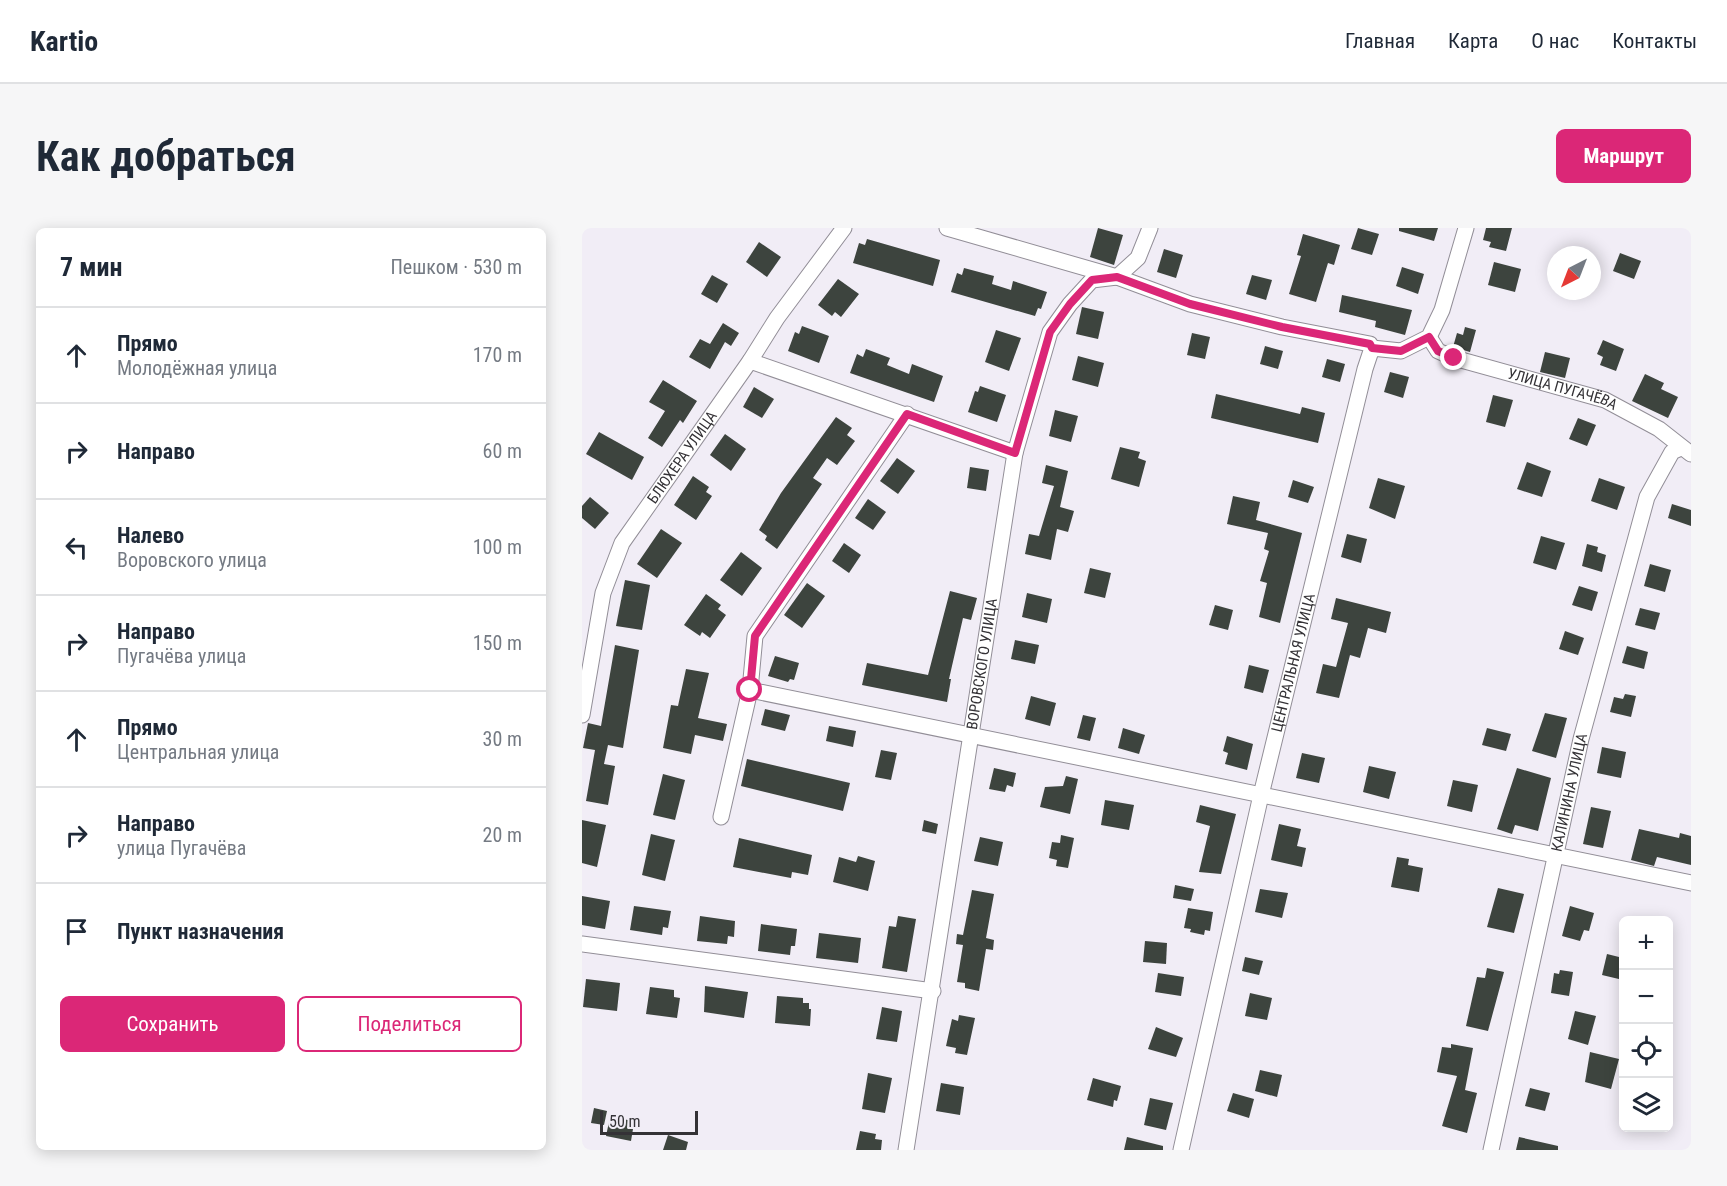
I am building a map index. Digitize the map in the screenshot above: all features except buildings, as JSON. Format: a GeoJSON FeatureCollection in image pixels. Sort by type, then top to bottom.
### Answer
{"type":"FeatureCollection","features":[{"type":"Feature","properties":{"kind":"street","name":"БЛЮХЕРА УЛИЦА"},"geometry":{"type":"LineString","coordinates":[[582,716],[603,593],[622,543],[750,361],[777,318],[844,228]]}},
{"type":"Feature","properties":{"kind":"street"},"geometry":{"type":"LineString","coordinates":[[947,228],[1117,277],[1190,304],[1282,327],[1370,344],[1372,348],[1401,351],[1429,337],[1442,310],[1466,228]]}},
{"type":"Feature","properties":{"kind":"street"},"geometry":{"type":"LineString","coordinates":[[1117,277],[1138,258],[1150,228]]}},
{"type":"Feature","properties":{"kind":"street","name":"ВОРОВСКОГО УЛИЦА"},"geometry":{"type":"LineString","coordinates":[[906,1150],[933,991],[969,737],[1015,453],[1050,332],[1070,304],[1092,280],[1117,277]]}},
{"type":"Feature","properties":{"kind":"street","name":"УЛИЦА ПУГАЧЁВА"},"geometry":{"type":"LineString","coordinates":[[1429,337],[1438,351],[1454,358],[1605,400],[1659,429],[1686,451]]}},
{"type":"Feature","properties":{"kind":"street","name":"ЦЕНТРАЛЬНАЯ УЛИЦА"},"geometry":{"type":"LineString","coordinates":[[1181,1150],[1261,795],[1353,411],[1372,348]]}},
{"type":"Feature","properties":{"kind":"street"},"geometry":{"type":"LineString","coordinates":[[750,361],[1015,453]]}},
{"type":"Feature","properties":{"kind":"street"},"geometry":{"type":"LineString","coordinates":[[721,817],[750,690],[755,636],[907,414]]}},
{"type":"Feature","properties":{"kind":"street","name":"КАЛИНИНА УЛИЦА"},"geometry":{"type":"LineString","coordinates":[[1491,1150],[1581,739],[1647,497],[1672,452],[1686,451]]}},
{"type":"Feature","properties":{"kind":"street"},"geometry":{"type":"LineString","coordinates":[[750,690],[969,737],[1557,854],[1691,883]]}},
{"type":"Feature","properties":{"kind":"street"},"geometry":{"type":"LineString","coordinates":[[582,944],[933,991]]}},
{"type":"Feature","properties":{"kind":"route"},"geometry":{"type":"LineString","coordinates":[[750,690],[755,636],[907,414],[1015,453],[1050,332],[1070,304],[1092,280],[1117,277],[1190,304],[1282,327],[1370,344],[1372,348],[1401,351],[1429,337],[1438,351],[1454,358]]}}]}
